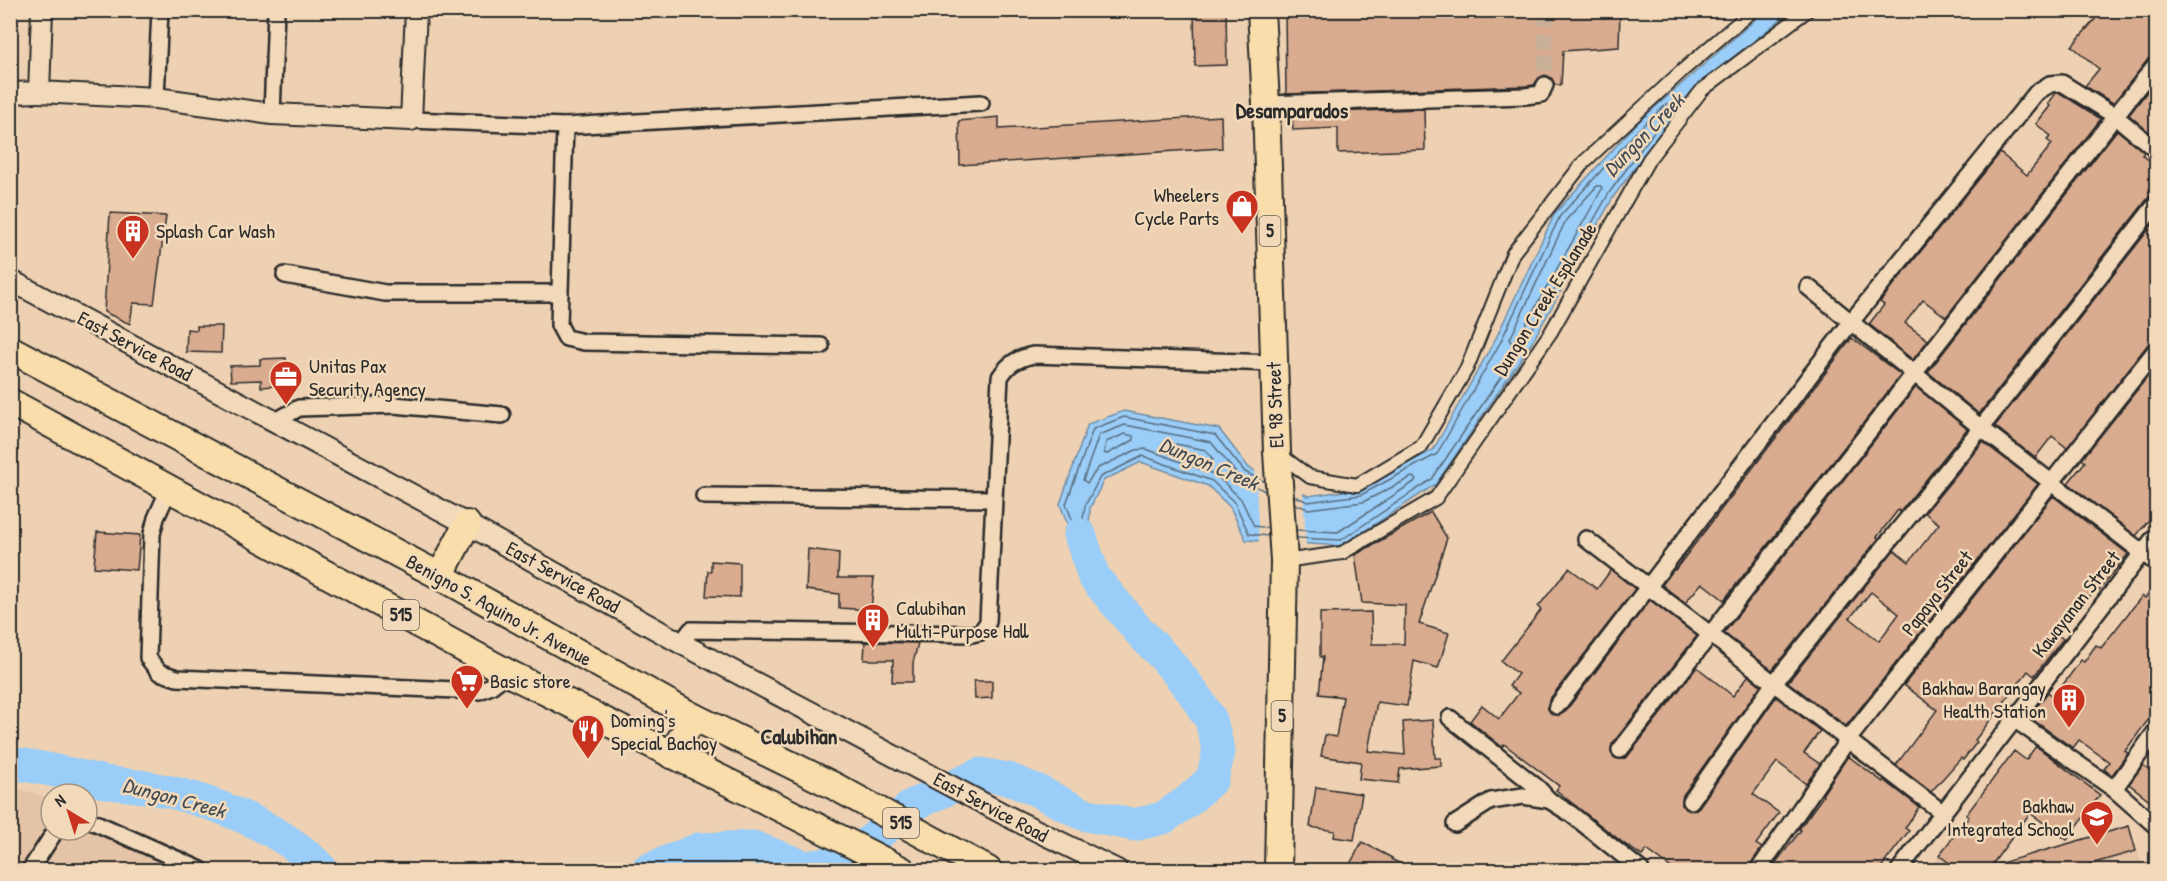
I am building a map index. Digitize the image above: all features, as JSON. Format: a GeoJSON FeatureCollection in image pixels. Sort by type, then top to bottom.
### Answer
{"type":"FeatureCollection","features":[{"type":"Feature","properties":{"kind":"main road","name":"El 98 Street"},"geometry":{"type":"LineString","coordinates":[[1261,10],[1277,452],[1284,561],[1278,870]]}},
{"type":"Feature","properties":{"kind":"main road","name":"Benigno S. Aquino Jr. Avenue"},"geometry":{"type":"LineString","coordinates":[[10,349],[440,576],[694,717],[834,786],[978,865]]}},
{"type":"Feature","properties":{"kind":"main road","name":"515"},"geometry":{"type":"LineString","coordinates":[[10,402],[508,673],[902,870]]}},
{"type":"Feature","properties":{"kind":"main road"},"geometry":{"type":"LineString","coordinates":[[440,576],[467,524]]}},
{"type":"Feature","properties":{"kind":"main road"},"geometry":{"type":"LineString","coordinates":[[671,755],[694,717]]}},
{"type":"Feature","properties":{"kind":"street"},"geometry":{"type":"LineString","coordinates":[[39,92],[42,10]]}},
{"type":"Feature","properties":{"kind":"street"},"geometry":{"type":"LineString","coordinates":[[156,98],[160,10]]}},
{"type":"Feature","properties":{"kind":"street"},"geometry":{"type":"LineString","coordinates":[[272,114],[276,10]]}},
{"type":"Feature","properties":{"kind":"street"},"geometry":{"type":"LineString","coordinates":[[411,120],[416,10]]}},
{"type":"Feature","properties":{"kind":"street","name":"Dungon Creek Esplanade"},"geometry":{"type":"LineString","coordinates":[[1277,452],[1310,477],[1357,486],[1421,447],[1467,368],[1513,253],[1583,163],[1683,70],[1753,10]]}},
{"type":"Feature","properties":{"kind":"street","name":"Dungon Creek Esplanade"},"geometry":{"type":"LineString","coordinates":[[1284,561],[1342,553],[1436,498],[1551,332],[1649,159],[1702,90],[1808,10]]}},
{"type":"Feature","properties":{"kind":"street"},"geometry":{"type":"LineString","coordinates":[[1620,750],[2157,64]]}},
{"type":"Feature","properties":{"kind":"street"},"geometry":{"type":"LineString","coordinates":[[1557,706],[1851,322],[2037,92],[2050,84],[2062,83],[2115,116],[2157,150]]}},
{"type":"Feature","properties":{"kind":"street"},"geometry":{"type":"LineString","coordinates":[[1266,104],[1514,97],[1543,90]]}},
{"type":"Feature","properties":{"kind":"street"},"geometry":{"type":"LineString","coordinates":[[10,93],[39,92],[156,98],[272,114],[565,126],[981,103]]}},
{"type":"Feature","properties":{"kind":"street"},"geometry":{"type":"LineString","coordinates":[[565,126],[559,325],[567,338],[584,342],[821,346]]}},
{"type":"Feature","properties":{"kind":"street"},"geometry":{"type":"LineString","coordinates":[[1691,801],[1774,682],[1981,428],[2157,204]]}},
{"type":"Feature","properties":{"kind":"street"},"geometry":{"type":"LineString","coordinates":[[285,274],[385,293],[560,293]]}},
{"type":"Feature","properties":{"kind":"street","name":"East Service Road"},"geometry":{"type":"LineString","coordinates":[[10,280],[467,524],[684,645],[1013,819],[1117,870]]}},
{"type":"Feature","properties":{"kind":"street"},"geometry":{"type":"LineString","coordinates":[[1808,287],[1981,428],[2157,563]]}},
{"type":"Feature","properties":{"kind":"street","name":"Papaya Street"},"geometry":{"type":"LineString","coordinates":[[1759,868],[1847,741],[2157,350]]}},
{"type":"Feature","properties":{"kind":"street"},"geometry":{"type":"LineString","coordinates":[[684,645],[685,638],[691,630],[972,634],[981,632],[988,622],[1000,377],[1007,366],[1019,358],[1033,355],[1274,363]]}},
{"type":"Feature","properties":{"kind":"street"},"geometry":{"type":"LineString","coordinates":[[276,421],[299,408],[393,405],[502,414]]}},
{"type":"Feature","properties":{"kind":"street"},"geometry":{"type":"LineString","coordinates":[[169,489],[156,518],[152,534],[148,658],[159,672],[177,678],[479,691],[491,686],[508,673]]}},
{"type":"Feature","properties":{"kind":"street"},"geometry":{"type":"LineString","coordinates":[[704,496],[993,498]]}},
{"type":"Feature","properties":{"kind":"street","name":"Kawayanan Street"},"geometry":{"type":"LineString","coordinates":[[1899,870],[2157,535]]}},
{"type":"Feature","properties":{"kind":"street"},"geometry":{"type":"LineString","coordinates":[[1586,538],[1943,813]]}},
{"type":"Feature","properties":{"kind":"street"},"geometry":{"type":"LineString","coordinates":[[1450,718],[1538,788],[1549,800],[1571,814],[1641,870]]}},
{"type":"Feature","properties":{"kind":"street"},"geometry":{"type":"LineString","coordinates":[[2014,718],[2114,789],[2157,826]]}},
{"type":"Feature","properties":{"kind":"street"},"geometry":{"type":"LineString","coordinates":[[2114,789],[2157,731]]}},
{"type":"Feature","properties":{"kind":"street"},"geometry":{"type":"LineString","coordinates":[[1455,825],[1491,801],[1523,796],[1549,800]]}},
{"type":"Feature","properties":{"kind":"street"},"geometry":{"type":"LineString","coordinates":[[99,824],[201,870]]}},
{"type":"Feature","properties":{"kind":"street"},"geometry":{"type":"LineString","coordinates":[[30,870],[48,842]]}},
{"type":"Feature","properties":{"kind":"shaded area"},"geometry":{"type":"Polygon","coordinates":[[[10,786],[39,795],[39,842],[99,842],[99,817],[163,841],[220,870],[11,870],[10,786]]]}},
{"type":"Feature","properties":{"kind":"shaded area","name":"Bakhaw Integrated School"},"geometry":{"type":"Polygon","coordinates":[[[2129,826],[2141,863],[2117,870],[1928,870],[1960,829],[1998,864],[2129,826]]]}},
{"type":"Feature","properties":{"kind":"water"},"geometry":{"type":"Polygon","coordinates":[[[1765,11],[1791,11],[1691,92],[1614,196],[1531,344],[1436,484],[1342,546],[1246,540],[1230,507],[1208,486],[1141,462],[1104,480],[1090,508],[1088,543],[1094,577],[1071,534],[1060,504],[1088,424],[1124,411],[1219,429],[1249,468],[1308,496],[1359,489],[1433,450],[1495,340],[1555,213],[1636,124],[1765,11]]]}},
{"type":"Feature","properties":{"kind":"pier"},"geometry":{"type":"Polygon","coordinates":[[[1255,467],[1303,490],[1306,547],[1259,544],[1255,467]]]}},
{"type":"Feature","properties":{"kind":"building"},"geometry":{"type":"Polygon","coordinates":[[[1194,10],[1226,10],[1227,65],[1195,66],[1194,10]]]}},
{"type":"Feature","properties":{"kind":"building"},"geometry":{"type":"Polygon","coordinates":[[[1285,10],[1620,10],[1619,47],[1563,51],[1561,85],[1555,85],[1552,79],[1545,75],[1539,78],[1534,85],[1526,86],[1286,94],[1285,10]]]}},
{"type":"Feature","properties":{"kind":"building"},"geometry":{"type":"Polygon","coordinates":[[[2103,10],[2135,10],[2143,17],[2148,10],[2157,10],[2157,50],[2113,103],[2085,86],[2099,69],[2072,46],[2103,10]]]}},
{"type":"Feature","properties":{"kind":"building"},"geometry":{"type":"Polygon","coordinates":[[[2150,88],[2157,93],[2155,137],[2129,115],[2150,88]]]}},
{"type":"Feature","properties":{"kind":"building"},"geometry":{"type":"Polygon","coordinates":[[[2056,93],[2060,93],[2101,119],[1946,317],[1923,300],[1905,323],[1928,340],[1913,360],[1869,324],[1884,305],[1880,302],[2000,153],[2027,175],[2052,144],[2047,140],[2051,136],[2036,124],[2050,106],[2048,104],[2056,93]]]}},
{"type":"Feature","properties":{"kind":"building"},"geometry":{"type":"Polygon","coordinates":[[[1424,109],[1425,150],[1338,153],[1338,128],[1293,130],[1292,113],[1424,109]]]}},
{"type":"Feature","properties":{"kind":"building"},"geometry":{"type":"Polygon","coordinates":[[[1221,116],[1222,148],[960,165],[959,121],[999,117],[999,129],[1221,116]]]}},
{"type":"Feature","properties":{"kind":"building"},"geometry":{"type":"Polygon","coordinates":[[[2117,130],[2144,152],[2142,155],[2157,166],[2157,194],[2148,198],[1979,414],[1928,372],[2117,130]]]}},
{"type":"Feature","properties":{"kind":"building","name":"Splash Car Wash"},"geometry":{"type":"Polygon","coordinates":[[[110,213],[166,216],[154,304],[133,303],[130,324],[104,312],[110,213]]]}},
{"type":"Feature","properties":{"kind":"building"},"geometry":{"type":"Polygon","coordinates":[[[2157,219],[2157,340],[2148,344],[2067,448],[2052,436],[2035,458],[1995,426],[2157,219]]]}},
{"type":"Feature","properties":{"kind":"building"},"geometry":{"type":"Polygon","coordinates":[[[197,326],[222,326],[221,353],[186,352],[187,329],[197,330],[197,326]]]}},
{"type":"Feature","properties":{"kind":"building"},"geometry":{"type":"Polygon","coordinates":[[[1852,338],[1901,375],[1724,600],[1702,583],[1685,603],[1662,585],[1852,338]]]}},
{"type":"Feature","properties":{"kind":"building"},"geometry":{"type":"Polygon","coordinates":[[[286,358],[287,385],[261,387],[261,380],[231,381],[230,366],[260,365],[260,359],[286,358]]]}},
{"type":"Feature","properties":{"kind":"building"},"geometry":{"type":"Polygon","coordinates":[[[2157,365],[2157,510],[2136,536],[2068,483],[2085,462],[2082,459],[2157,365]]]}},
{"type":"Feature","properties":{"kind":"building"},"geometry":{"type":"Polygon","coordinates":[[[1916,387],[1967,429],[1900,512],[1898,510],[1877,537],[1879,538],[1772,670],[1724,633],[1916,387]]]}},
{"type":"Feature","properties":{"kind":"building"},"geometry":{"type":"Polygon","coordinates":[[[1983,442],[2038,484],[1846,726],[1788,682],[1894,550],[1909,562],[1939,524],[1925,513],[1983,442]],[[1871,592],[1850,618],[1879,641],[1899,614],[1871,592]]]}},
{"type":"Feature","properties":{"kind":"building"},"geometry":{"type":"Polygon","coordinates":[[[2053,496],[2128,554],[2099,590],[2096,588],[2057,634],[2063,639],[2034,676],[2028,671],[1975,740],[1977,742],[1963,760],[1961,758],[1931,792],[1896,765],[1937,710],[1904,685],[2053,496]]]}},
{"type":"Feature","properties":{"kind":"building"},"geometry":{"type":"Polygon","coordinates":[[[1431,512],[1447,538],[1419,624],[1449,633],[1438,668],[1414,661],[1407,706],[1377,702],[1368,751],[1405,755],[1403,722],[1433,720],[1435,758],[1441,758],[1441,766],[1400,769],[1398,783],[1359,779],[1361,762],[1321,756],[1325,735],[1336,737],[1343,697],[1319,694],[1323,657],[1320,657],[1320,613],[1371,612],[1372,644],[1404,644],[1405,605],[1362,603],[1355,555],[1431,512]]]}},
{"type":"Feature","properties":{"kind":"building"},"geometry":{"type":"Polygon","coordinates":[[[97,532],[140,535],[137,570],[94,567],[97,532]]]}},
{"type":"Feature","properties":{"kind":"building"},"geometry":{"type":"Polygon","coordinates":[[[808,549],[839,553],[838,578],[874,578],[871,610],[839,608],[839,594],[806,590],[808,549]]]}},
{"type":"Feature","properties":{"kind":"building"},"geometry":{"type":"Polygon","coordinates":[[[711,561],[740,563],[740,597],[706,596],[711,561]]]}},
{"type":"Feature","properties":{"kind":"building"},"geometry":{"type":"Polygon","coordinates":[[[1569,568],[1597,589],[1611,570],[1635,589],[1549,700],[1548,709],[1552,714],[1560,715],[1565,712],[1650,600],[1697,636],[1612,744],[1611,753],[1615,758],[1623,759],[1628,756],[1697,667],[1733,696],[1748,676],[1761,685],[1683,795],[1682,805],[1686,809],[1695,810],[1699,807],[1776,697],[1820,731],[1804,753],[1820,764],[1806,784],[1777,762],[1753,794],[1779,813],[1756,844],[1762,848],[1751,863],[1750,870],[1674,870],[1647,850],[1642,856],[1556,790],[1559,786],[1504,744],[1502,747],[1470,721],[1482,705],[1499,719],[1519,693],[1509,686],[1518,674],[1501,661],[1541,610],[1538,607],[1569,568]]]}},
{"type":"Feature","properties":{"kind":"building"},"geometry":{"type":"Polygon","coordinates":[[[2157,582],[2157,708],[2125,751],[2128,753],[2112,775],[2104,769],[2109,762],[2079,740],[2073,748],[2029,717],[2048,692],[2054,697],[2081,660],[2084,662],[2096,645],[2101,648],[2142,596],[2145,598],[2157,582]]]}},
{"type":"Feature","properties":{"kind":"building"},"geometry":{"type":"Polygon","coordinates":[[[865,642],[918,643],[913,663],[913,682],[892,682],[893,660],[864,660],[865,642]]]}},
{"type":"Feature","properties":{"kind":"building"},"geometry":{"type":"Polygon","coordinates":[[[974,681],[992,681],[992,698],[975,699],[974,681]]]}},
{"type":"Feature","properties":{"kind":"building"},"geometry":{"type":"Polygon","coordinates":[[[2036,746],[2100,795],[2067,840],[2030,813],[1991,866],[2129,826],[2136,851],[2070,870],[1958,870],[1939,855],[1969,817],[1966,815],[2014,751],[2026,760],[2036,746]]]}},
{"type":"Feature","properties":{"kind":"building"},"geometry":{"type":"Polygon","coordinates":[[[1848,756],[1919,807],[1905,828],[1909,831],[1879,870],[1770,870],[1801,830],[1799,829],[1848,756]]]}},
{"type":"Feature","properties":{"kind":"building"},"geometry":{"type":"Polygon","coordinates":[[[2143,765],[2157,776],[2157,806],[2129,784],[2143,765]]]}},
{"type":"Feature","properties":{"kind":"building"},"geometry":{"type":"Polygon","coordinates":[[[1316,787],[1362,794],[1354,840],[1334,837],[1335,831],[1310,827],[1316,787]]]}},
{"type":"Feature","properties":{"kind":"building"},"geometry":{"type":"Polygon","coordinates":[[[1362,842],[1412,870],[1357,870],[1349,866],[1362,842]]]}},
{"type":"Feature","properties":{"kind":"waterway","name":"Dungon Creek"},"geometry":{"type":"LineString","coordinates":[[647,870],[699,849],[753,847],[805,867],[822,865],[854,854],[913,805],[980,774],[1008,779],[1036,790],[1083,814],[1134,825],[1163,818],[1188,801],[1212,779],[1219,752],[1211,720],[1192,691],[1166,659],[1138,630],[1094,577],[1080,535]]}},
{"type":"Feature","properties":{"kind":"waterway","name":"Dungon Creek"},"geometry":{"type":"LineString","coordinates":[[10,763],[105,782],[151,788],[220,807],[266,828],[306,855],[322,870]]}},
{"type":"Feature","properties":{"kind":"tunnel"},"geometry":{"type":"LineString","coordinates":[[1545,10],[1545,85]]}},
{"type":"Feature","properties":{"kind":"place","name":"Wheelers Cycle Parts"},"geometry":{"type":"Point","coordinates":[1242,235]}},
{"type":"Feature","properties":{"kind":"place","name":"Splash Car Wash"},"geometry":{"type":"Point","coordinates":[133,260]}},
{"type":"Feature","properties":{"kind":"place","name":"Unitas Pax Security Agency"},"geometry":{"type":"Point","coordinates":[286,406]}},
{"type":"Feature","properties":{"kind":"place","name":"Calubihan Multi-Purpose Hall"},"geometry":{"type":"Point","coordinates":[873,649]}},
{"type":"Feature","properties":{"kind":"place","name":"Basic store"},"geometry":{"type":"Point","coordinates":[467,710]}},
{"type":"Feature","properties":{"kind":"place","name":"Bakhaw Barangay Health Station"},"geometry":{"type":"Point","coordinates":[2069,729]}},
{"type":"Feature","properties":{"kind":"place","name":"Doming's Special Bachoy"},"geometry":{"type":"Point","coordinates":[588,760]}},
{"type":"Feature","properties":{"kind":"place","name":"Bakhaw Integrated School"},"geometry":{"type":"Point","coordinates":[2097,846]}},
{"type":"Feature","properties":{"kind":"district","name":"Desamparados"},"geometry":{"type":"Point","coordinates":[1292,110]}},
{"type":"Feature","properties":{"kind":"district","name":"Calubihan"},"geometry":{"type":"Point","coordinates":[799,736]}}]}
